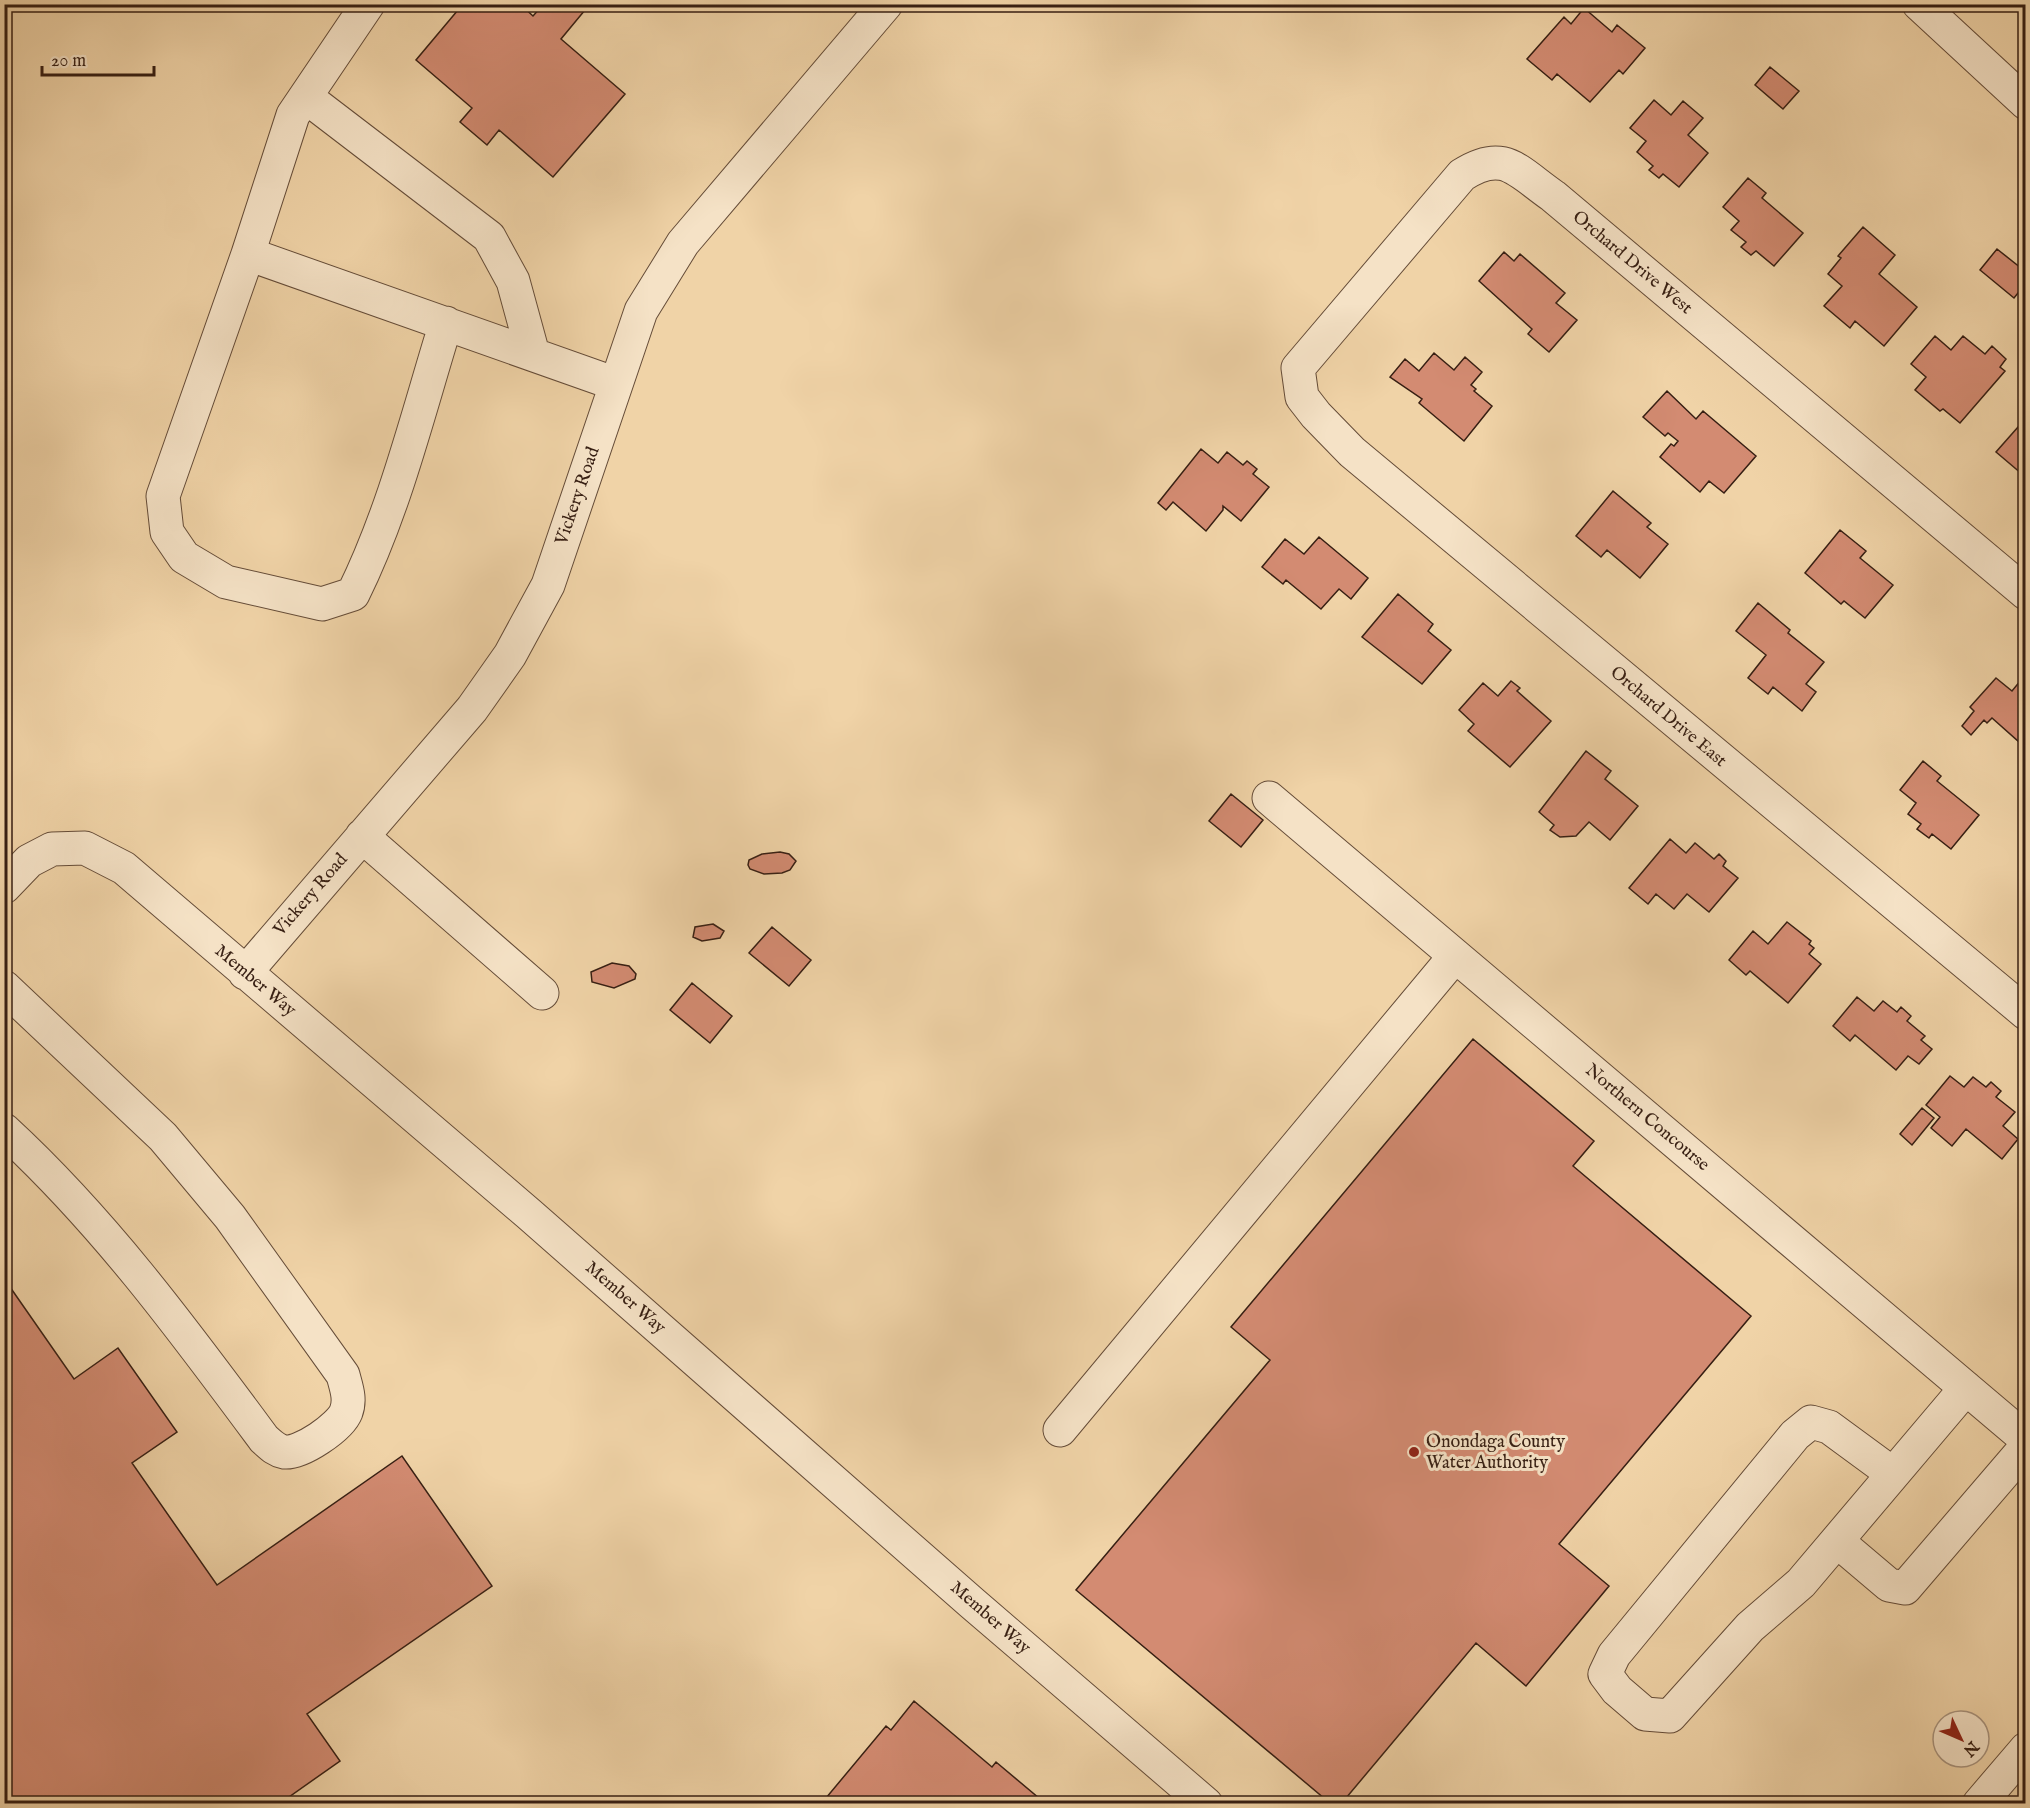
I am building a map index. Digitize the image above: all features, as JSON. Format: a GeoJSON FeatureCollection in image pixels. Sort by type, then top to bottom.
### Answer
{"type":"FeatureCollection","features":[{"type":"Feature","properties":{"kind":"street"},"geometry":{"type":"LineString","coordinates":[[368,4],[293,115],[248,254],[163,495],[166,531],[184,557],[226,582],[322,603],[353,594],[368,564],[398,479],[446,323]]}},
{"type":"Feature","properties":{"kind":"street","name":"Vickery Road"},"geometry":{"type":"LineString","coordinates":[[245,973],[472,709],[510,655],[548,585],[641,311],[683,243],[886,4]]}},
{"type":"Feature","properties":{"kind":"street"},"geometry":{"type":"LineString","coordinates":[[1919,4],[2025,103]]}},
{"type":"Feature","properties":{"kind":"street"},"geometry":{"type":"LineString","coordinates":[[306,97],[489,237],[513,281],[533,354]]}},
{"type":"Feature","properties":{"kind":"street","name":"Orchard Drive West"},"geometry":{"type":"LineString","coordinates":[[1316,415],[1302,397],[1298,368],[1462,175],[1481,163],[1506,163],[1553,196],[2025,593]]}},
{"type":"Feature","properties":{"kind":"street"},"geometry":{"type":"LineString","coordinates":[[248,254],[616,384]]}},
{"type":"Feature","properties":{"kind":"street","name":"Orchard Drive East"},"geometry":{"type":"LineString","coordinates":[[1316,415],[1352,452],[1770,803],[2025,1013]]}},
{"type":"Feature","properties":{"kind":"street","name":"Northern Concourse"},"geometry":{"type":"LineString","coordinates":[[1269,798],[2025,1438]]}},
{"type":"Feature","properties":{"kind":"street"},"geometry":{"type":"LineString","coordinates":[[362,836],[542,993]]}},
{"type":"Feature","properties":{"kind":"street","name":"Member Way"},"geometry":{"type":"LineString","coordinates":[[14,877],[52,849],[85,848],[124,868],[529,1214],[972,1603],[1206,1803]]}},
{"type":"Feature","properties":{"kind":"street"},"geometry":{"type":"LineString","coordinates":[[1060,1430],[1455,956]]}},
{"type":"Feature","properties":{"kind":"street"},"geometry":{"type":"LineString","coordinates":[[4,987],[163,1137],[230,1217],[343,1375],[348,1394],[346,1412],[334,1426],[297,1450],[286,1452],[275,1449],[264,1439],[116,1245],[34,1158],[4,1130]]}},
{"type":"Feature","properties":{"kind":"street"},"geometry":{"type":"LineString","coordinates":[[1893,1474],[1829,1427],[1811,1422],[1796,1435],[1614,1655],[1605,1674],[1617,1690],[1645,1714],[1670,1716],[1750,1627],[1801,1583],[1966,1388]]}},
{"type":"Feature","properties":{"kind":"street"},"geometry":{"type":"LineString","coordinates":[[1837,1541],[1889,1585],[1905,1588],[2025,1447]]}},
{"type":"Feature","properties":{"kind":"street"},"geometry":{"type":"LineString","coordinates":[[1988,1794],[2025,1749]]}},
{"type":"Feature","properties":{"kind":"building"},"geometry":{"type":"Polygon","coordinates":[[[463,4],[520,4],[533,16],[541,7],[537,4],[590,4],[561,39],[625,94],[553,177],[499,130],[487,145],[460,122],[472,108],[416,60],[463,4]]]}},
{"type":"Feature","properties":{"kind":"building"},"geometry":{"type":"Polygon","coordinates":[[[1584,8],[1612,32],[1617,25],[1645,48],[1623,74],[1619,70],[1590,102],[1557,74],[1552,80],[1527,59],[1564,17],[1571,24],[1584,8]]]}},
{"type":"Feature","properties":{"kind":"building"},"geometry":{"type":"Polygon","coordinates":[[[1770,67],[1799,91],[1783,109],[1755,85],[1770,67]]]}},
{"type":"Feature","properties":{"kind":"building"},"geometry":{"type":"Polygon","coordinates":[[[1654,100],[1671,115],[1683,101],[1703,118],[1688,135],[1708,153],[1679,187],[1663,174],[1659,178],[1649,170],[1653,166],[1637,152],[1646,141],[1630,128],[1654,100]]]}},
{"type":"Feature","properties":{"kind":"building"},"geometry":{"type":"Polygon","coordinates":[[[1748,178],[1766,193],[1762,198],[1803,233],[1774,266],[1756,251],[1751,255],[1741,247],[1746,242],[1731,230],[1739,221],[1723,207],[1748,178]]]}},
{"type":"Feature","properties":{"kind":"building"},"geometry":{"type":"Polygon","coordinates":[[[1863,227],[1895,255],[1879,274],[1917,307],[1884,346],[1855,321],[1850,328],[1824,306],[1842,286],[1828,274],[1841,258],[1838,256],[1863,227]]]}},
{"type":"Feature","properties":{"kind":"building"},"geometry":{"type":"Polygon","coordinates":[[[1997,249],[2026,272],[2026,283],[2014,298],[1980,270],[1997,249]]]}},
{"type":"Feature","properties":{"kind":"building"},"geometry":{"type":"Polygon","coordinates":[[[1504,252],[1514,261],[1520,254],[1565,293],[1556,303],[1577,320],[1549,352],[1528,334],[1532,329],[1479,281],[1504,252]]]}},
{"type":"Feature","properties":{"kind":"building"},"geometry":{"type":"Polygon","coordinates":[[[1935,336],[1951,350],[1963,336],[1985,354],[1992,346],[2006,359],[2000,367],[2005,371],[1960,423],[1943,409],[1940,411],[1915,390],[1926,377],[1911,364],[1935,336]]]}},
{"type":"Feature","properties":{"kind":"building"},"geometry":{"type":"Polygon","coordinates":[[[1434,353],[1454,370],[1465,357],[1482,372],[1471,385],[1476,389],[1474,391],[1492,406],[1464,441],[1419,403],[1422,399],[1390,377],[1405,359],[1419,371],[1434,353]]]}},
{"type":"Feature","properties":{"kind":"building"},"geometry":{"type":"Polygon","coordinates":[[[1667,391],[1696,419],[1703,411],[1756,456],[1724,493],[1709,481],[1700,492],[1660,457],[1671,444],[1674,446],[1678,441],[1668,433],[1665,436],[1643,417],[1667,391]]]}},
{"type":"Feature","properties":{"kind":"building"},"geometry":{"type":"Polygon","coordinates":[[[2026,418],[2026,470],[2022,474],[1996,452],[2026,418]]]}},
{"type":"Feature","properties":{"kind":"building"},"geometry":{"type":"Polygon","coordinates":[[[1201,449],[1218,463],[1227,452],[1243,465],[1247,461],[1257,469],[1253,474],[1269,487],[1241,521],[1223,506],[1223,510],[1206,531],[1173,502],[1166,510],[1158,503],[1201,449]]]}},
{"type":"Feature","properties":{"kind":"building"},"geometry":{"type":"Polygon","coordinates":[[[1613,491],[1651,523],[1647,527],[1668,544],[1640,578],[1607,550],[1601,557],[1576,536],[1613,491]]]}},
{"type":"Feature","properties":{"kind":"building"},"geometry":{"type":"Polygon","coordinates":[[[1840,530],[1866,551],[1860,558],[1893,585],[1865,618],[1844,601],[1841,604],[1805,573],[1840,530]]]}},
{"type":"Feature","properties":{"kind":"building"},"geometry":{"type":"Polygon","coordinates":[[[1319,537],[1368,578],[1351,599],[1339,589],[1321,609],[1286,580],[1283,584],[1262,567],[1285,539],[1304,554],[1319,537]]]}},
{"type":"Feature","properties":{"kind":"building"},"geometry":{"type":"Polygon","coordinates":[[[1398,594],[1433,624],[1428,631],[1451,650],[1422,684],[1362,637],[1398,594]]]}},
{"type":"Feature","properties":{"kind":"building"},"geometry":{"type":"Polygon","coordinates":[[[1758,603],[1790,630],[1788,633],[1824,662],[1806,684],[1816,692],[1802,711],[1773,687],[1768,694],[1748,678],[1766,655],[1736,631],[1758,603]]]}},
{"type":"Feature","properties":{"kind":"building"},"geometry":{"type":"Polygon","coordinates":[[[1996,678],[2012,691],[2021,680],[2026,684],[2026,742],[2020,738],[2018,741],[1992,718],[1987,723],[1984,720],[1971,735],[1962,726],[1974,711],[1970,707],[1996,678]]]}},
{"type":"Feature","properties":{"kind":"building"},"geometry":{"type":"Polygon","coordinates":[[[1511,681],[1520,688],[1517,691],[1551,721],[1510,767],[1468,731],[1474,724],[1459,710],[1483,683],[1498,696],[1511,681]]]}},
{"type":"Feature","properties":{"kind":"building"},"geometry":{"type":"Polygon","coordinates":[[[1586,751],[1611,771],[1605,779],[1638,806],[1610,840],[1589,822],[1576,836],[1560,837],[1550,830],[1554,825],[1539,812],[1586,751]]]}},
{"type":"Feature","properties":{"kind":"building"},"geometry":{"type":"Polygon","coordinates":[[[1923,761],[1941,776],[1937,781],[1979,815],[1951,849],[1932,834],[1929,838],[1917,829],[1921,824],[1908,814],[1916,803],[1900,790],[1923,761]]]}},
{"type":"Feature","properties":{"kind":"building"},"geometry":{"type":"Polygon","coordinates":[[[1231,794],[1263,820],[1241,847],[1209,821],[1231,794]]]}},
{"type":"Feature","properties":{"kind":"building"},"geometry":{"type":"Polygon","coordinates":[[[1670,839],[1686,853],[1695,843],[1714,859],[1719,854],[1726,861],[1723,866],[1738,878],[1709,912],[1687,894],[1674,909],[1656,894],[1648,904],[1629,888],[1670,839]]]}},
{"type":"Feature","properties":{"kind":"building"},"geometry":{"type":"Polygon","coordinates":[[[780,852],[789,854],[796,861],[790,870],[764,874],[750,869],[748,865],[749,860],[762,854],[780,852]]]}},
{"type":"Feature","properties":{"kind":"building"},"geometry":{"type":"Polygon","coordinates":[[[1787,922],[1811,941],[1809,944],[1814,948],[1809,954],[1821,964],[1788,1003],[1750,971],[1746,975],[1729,960],[1753,931],[1768,944],[1787,922]]]}},
{"type":"Feature","properties":{"kind":"building"},"geometry":{"type":"Polygon","coordinates":[[[713,924],[724,931],[720,938],[702,941],[693,937],[695,927],[713,924]]]}},
{"type":"Feature","properties":{"kind":"building"},"geometry":{"type":"Polygon","coordinates":[[[772,927],[811,960],[789,986],[749,953],[772,927]]]}},
{"type":"Feature","properties":{"kind":"building"},"geometry":{"type":"Polygon","coordinates":[[[612,963],[629,966],[636,974],[635,979],[614,988],[592,982],[591,972],[612,963]]]}},
{"type":"Feature","properties":{"kind":"building"},"geometry":{"type":"Polygon","coordinates":[[[692,983],[732,1016],[710,1043],[670,1010],[692,983]]]}},
{"type":"Feature","properties":{"kind":"building"},"geometry":{"type":"Polygon","coordinates":[[[1857,997],[1874,1011],[1883,1001],[1897,1012],[1901,1007],[1911,1016],[1907,1021],[1925,1036],[1921,1040],[1932,1049],[1919,1064],[1908,1056],[1896,1070],[1855,1035],[1850,1041],[1833,1026],[1857,997]]]}},
{"type":"Feature","properties":{"kind":"building","name":"Onondaga County Water Authority"},"geometry":{"type":"Polygon","coordinates":[[[1473,1039],[1594,1141],[1573,1166],[1751,1316],[1559,1544],[1609,1586],[1526,1686],[1476,1643],[1341,1804],[1331,1804],[1076,1590],[1270,1360],[1231,1327],[1473,1039]]]}},
{"type":"Feature","properties":{"kind":"building"},"geometry":{"type":"Polygon","coordinates":[[[1950,1076],[1964,1087],[1973,1077],[1986,1087],[1991,1082],[2001,1091],[1996,1097],[2015,1112],[2003,1126],[2018,1139],[2002,1159],[1966,1129],[1952,1146],[1931,1128],[1940,1117],[1926,1105],[1950,1076]]]}},
{"type":"Feature","properties":{"kind":"building"},"geometry":{"type":"Polygon","coordinates":[[[1922,1108],[1934,1118],[1912,1145],[1900,1134],[1922,1108]]]}},
{"type":"Feature","properties":{"kind":"building"},"geometry":{"type":"Polygon","coordinates":[[[10,1287],[74,1379],[118,1348],[177,1432],[132,1463],[217,1585],[402,1456],[492,1586],[307,1714],[340,1761],[279,1804],[4,1804],[4,1290],[10,1287]]]}},
{"type":"Feature","properties":{"kind":"building"},"geometry":{"type":"Polygon","coordinates":[[[914,1701],[992,1767],[996,1762],[1046,1804],[821,1804],[886,1726],[891,1730],[914,1701]]]}},
{"type":"Feature","properties":{"kind":"place","name":"Onondaga County Water Authority"},"geometry":{"type":"Point","coordinates":[1414,1452]}}]}
